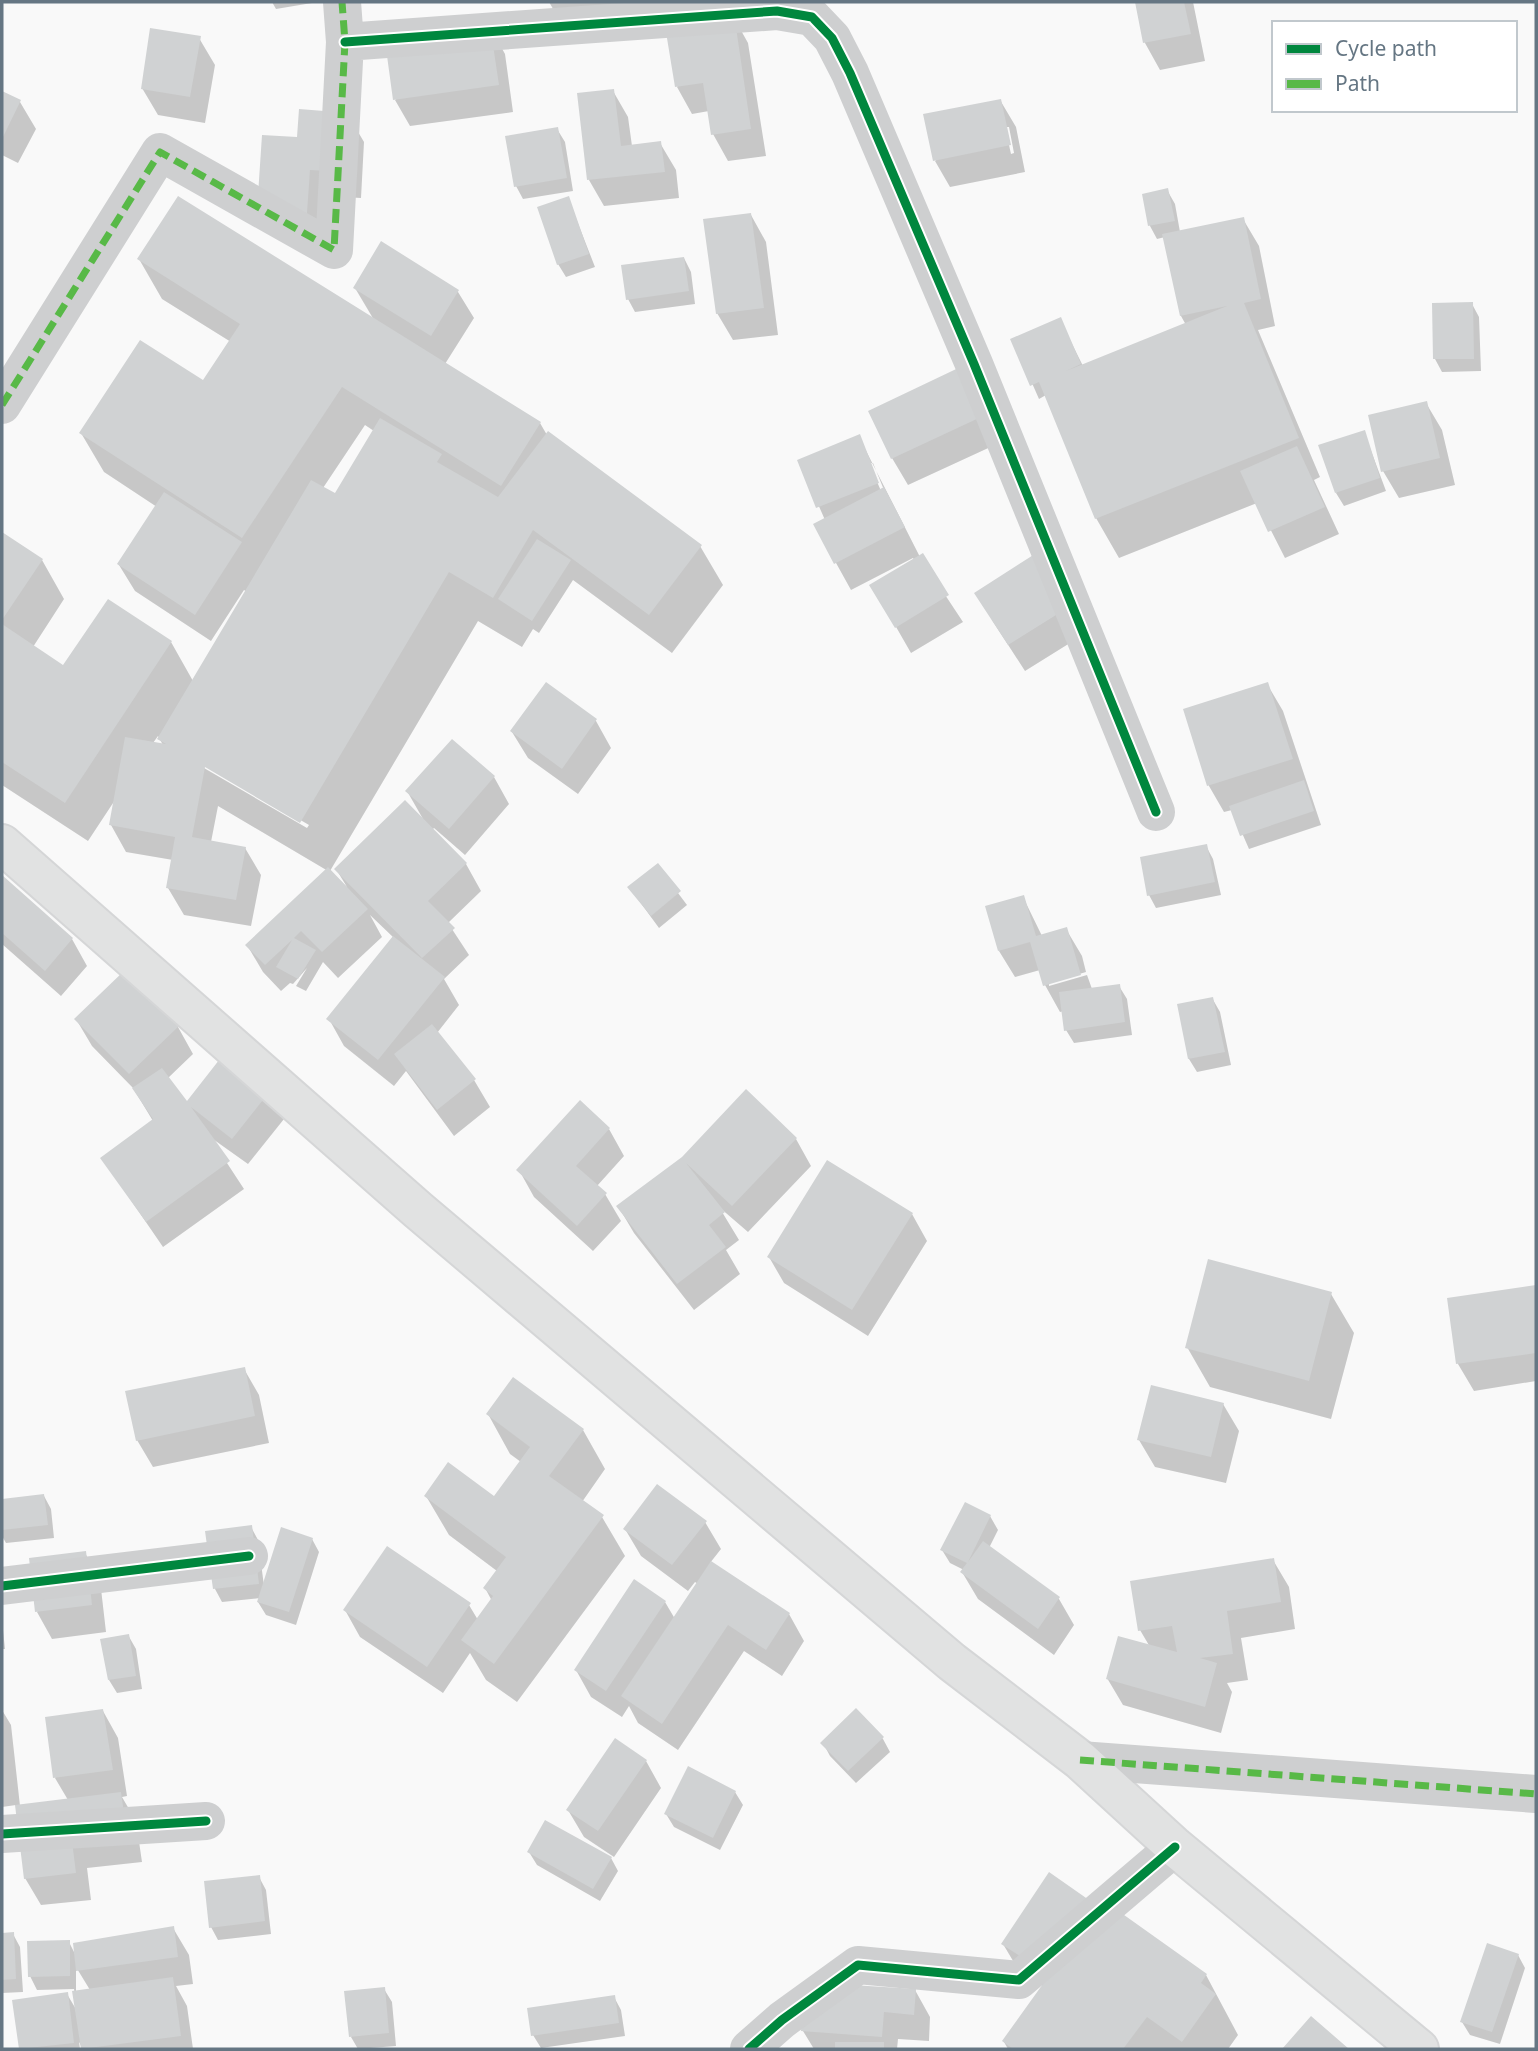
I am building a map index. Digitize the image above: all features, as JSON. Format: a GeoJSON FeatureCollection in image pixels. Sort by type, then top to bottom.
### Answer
{"type":"FeatureCollection","features":[{"type":"Feature","properties":{"kind":"main road"},"geometry":{"type":"LineString","coordinates":[[2,844],[439,1228],[952,1662],[1080,1760],[1175,1847],[1419,2049]]}},
{"type":"Feature","properties":{"kind":"street"},"geometry":{"type":"LineString","coordinates":[[2,405],[160,152],[334,250],[345,43],[342,2]]}},
{"type":"Feature","properties":{"kind":"street"},"geometry":{"type":"LineString","coordinates":[[345,43],[776,11],[812,17],[832,38],[850,73],[974,364],[1156,812]]}},
{"type":"Feature","properties":{"kind":"street"},"geometry":{"type":"LineString","coordinates":[[2,1586],[249,1556]]}},
{"type":"Feature","properties":{"kind":"street"},"geometry":{"type":"LineString","coordinates":[[1080,1760],[1536,1794]]}},
{"type":"Feature","properties":{"kind":"street"},"geometry":{"type":"LineString","coordinates":[[2,1834],[206,1821]]}},
{"type":"Feature","properties":{"kind":"street"},"geometry":{"type":"LineString","coordinates":[[749,2049],[782,2020],[858,1965],[1019,1980],[1175,1847]]}},
{"type":"Feature","properties":{"kind":"building"},"geometry":{"type":"Polygon","coordinates":[[[1135,2],[1184,2],[1191,34],[1143,43],[1135,2]]]}},
{"type":"Feature","properties":{"kind":"building"},"geometry":{"type":"Polygon","coordinates":[[[734,14],[751,129],[711,135],[703,83],[675,87],[665,26],[734,14]]]}},
{"type":"Feature","properties":{"kind":"building"},"geometry":{"type":"Polygon","coordinates":[[[490,25],[499,85],[393,100],[385,41],[490,25]]]}},
{"type":"Feature","properties":{"kind":"building"},"geometry":{"type":"Polygon","coordinates":[[[150,28],[201,36],[190,97],[141,89],[150,28]]]}},
{"type":"Feature","properties":{"kind":"building"},"geometry":{"type":"Polygon","coordinates":[[[614,89],[621,146],[661,141],[665,172],[587,180],[577,93],[614,89]]]}},
{"type":"Feature","properties":{"kind":"building"},"geometry":{"type":"Polygon","coordinates":[[[2,91],[21,100],[2,139],[2,91]]]}},
{"type":"Feature","properties":{"kind":"building"},"geometry":{"type":"Polygon","coordinates":[[[1001,99],[1011,145],[933,161],[923,114],[1001,99]]]}},
{"type":"Feature","properties":{"kind":"building"},"geometry":{"type":"Polygon","coordinates":[[[299,109],[349,113],[346,172],[310,170],[307,213],[257,210],[262,135],[297,137],[299,109]]]}},
{"type":"Feature","properties":{"kind":"building"},"geometry":{"type":"Polygon","coordinates":[[[558,127],[567,178],[514,187],[505,136],[558,127]]]}},
{"type":"Feature","properties":{"kind":"building"},"geometry":{"type":"Polygon","coordinates":[[[1168,188],[1175,221],[1148,226],[1142,194],[1168,188]]]}},
{"type":"Feature","properties":{"kind":"building"},"geometry":{"type":"Polygon","coordinates":[[[178,196],[541,422],[501,486],[342,387],[242,538],[79,433],[140,340],[203,380],[240,324],[137,259],[178,196]]]}},
{"type":"Feature","properties":{"kind":"building"},"geometry":{"type":"Polygon","coordinates":[[[569,196],[589,254],[557,265],[537,207],[569,196]]]}},
{"type":"Feature","properties":{"kind":"building"},"geometry":{"type":"Polygon","coordinates":[[[751,213],[764,308],[716,314],[703,219],[751,213]]]}},
{"type":"Feature","properties":{"kind":"building"},"geometry":{"type":"Polygon","coordinates":[[[1244,217],[1261,299],[1244,303],[1299,438],[1095,519],[1039,382],[1030,386],[1010,339],[1061,317],[1081,364],[1066,371],[1227,306],[1180,316],[1162,234],[1244,217]]]}},
{"type":"Feature","properties":{"kind":"building"},"geometry":{"type":"Polygon","coordinates":[[[381,241],[459,290],[431,336],[353,288],[381,241]]]}},
{"type":"Feature","properties":{"kind":"building"},"geometry":{"type":"Polygon","coordinates":[[[684,257],[689,291],[626,300],[621,265],[684,257]]]}},
{"type":"Feature","properties":{"kind":"building"},"geometry":{"type":"Polygon","coordinates":[[[1473,302],[1474,359],[1433,359],[1432,303],[1473,302]]]}},
{"type":"Feature","properties":{"kind":"building"},"geometry":{"type":"Polygon","coordinates":[[[973,361],[996,410],[891,459],[868,411],[973,361]]]}},
{"type":"Feature","properties":{"kind":"building"},"geometry":{"type":"Polygon","coordinates":[[[1427,401],[1440,458],[1381,472],[1368,415],[1427,401]]]}},
{"type":"Feature","properties":{"kind":"building"},"geometry":{"type":"Polygon","coordinates":[[[380,418],[442,454],[437,462],[498,497],[548,431],[702,545],[649,615],[533,530],[493,598],[449,572],[300,823],[205,767],[192,837],[246,847],[236,900],[166,888],[175,837],[109,825],[125,737],[166,744],[157,739],[311,480],[335,493],[380,418]]]}},
{"type":"Feature","properties":{"kind":"building"},"geometry":{"type":"Polygon","coordinates":[[[1365,430],[1380,478],[1335,493],[1318,445],[1365,430]]]}},
{"type":"Feature","properties":{"kind":"building"},"geometry":{"type":"Polygon","coordinates":[[[860,434],[879,483],[816,508],[797,460],[860,434]]]}},
{"type":"Feature","properties":{"kind":"building"},"geometry":{"type":"Polygon","coordinates":[[[1297,446],[1325,507],[1268,532],[1240,471],[1297,446]]]}},
{"type":"Feature","properties":{"kind":"building"},"geometry":{"type":"Polygon","coordinates":[[[884,487],[905,527],[834,564],[813,524],[884,487]]]}},
{"type":"Feature","properties":{"kind":"building"},"geometry":{"type":"Polygon","coordinates":[[[164,492],[242,542],[195,615],[117,564],[164,492]]]}},
{"type":"Feature","properties":{"kind":"building"},"geometry":{"type":"Polygon","coordinates":[[[2,532],[43,559],[2,620],[2,532]]]}},
{"type":"Feature","properties":{"kind":"building"},"geometry":{"type":"Polygon","coordinates":[[[537,539],[571,560],[532,621],[498,599],[537,539]]]}},
{"type":"Feature","properties":{"kind":"building"},"geometry":{"type":"Polygon","coordinates":[[[1038,552],[1072,605],[1008,645],[974,593],[1038,552]]]}},
{"type":"Feature","properties":{"kind":"building"},"geometry":{"type":"Polygon","coordinates":[[[923,553],[949,595],[895,628],[869,585],[923,553]]]}},
{"type":"Feature","properties":{"kind":"building"},"geometry":{"type":"Polygon","coordinates":[[[108,599],[172,641],[65,803],[2,762],[2,624],[63,665],[108,599]]]}},
{"type":"Feature","properties":{"kind":"building"},"geometry":{"type":"Polygon","coordinates":[[[546,682],[597,719],[562,769],[510,731],[546,682]]]}},
{"type":"Feature","properties":{"kind":"building"},"geometry":{"type":"Polygon","coordinates":[[[1268,682],[1293,759],[1207,786],[1183,709],[1268,682]]]}},
{"type":"Feature","properties":{"kind":"building"},"geometry":{"type":"Polygon","coordinates":[[[452,739],[495,776],[449,829],[405,791],[452,739]]]}},
{"type":"Feature","properties":{"kind":"building"},"geometry":{"type":"Polygon","coordinates":[[[1304,780],[1314,811],[1240,836],[1229,806],[1304,780]]]}},
{"type":"Feature","properties":{"kind":"building"},"geometry":{"type":"Polygon","coordinates":[[[405,800],[467,863],[428,901],[455,928],[422,958],[334,869],[405,800]]]}},
{"type":"Feature","properties":{"kind":"building"},"geometry":{"type":"Polygon","coordinates":[[[1207,844],[1215,882],[1147,896],[1140,857],[1207,844]]]}},
{"type":"Feature","properties":{"kind":"building"},"geometry":{"type":"Polygon","coordinates":[[[658,863],[681,891],[651,916],[627,887],[658,863]]]}},
{"type":"Feature","properties":{"kind":"building"},"geometry":{"type":"Polygon","coordinates":[[[328,867],[368,909],[322,952],[301,931],[294,938],[316,950],[298,979],[276,967],[292,940],[265,965],[245,945],[328,867]]]}},
{"type":"Feature","properties":{"kind":"building"},"geometry":{"type":"Polygon","coordinates":[[[2,875],[73,938],[45,971],[2,933],[2,875]]]}},
{"type":"Feature","properties":{"kind":"building"},"geometry":{"type":"Polygon","coordinates":[[[1024,895],[1036,936],[1067,927],[1081,975],[1043,986],[1030,942],[998,951],[985,906],[1024,895]]]}},
{"type":"Feature","properties":{"kind":"building"},"geometry":{"type":"Polygon","coordinates":[[[393,936],[445,977],[378,1060],[326,1019],[393,936]]]}},
{"type":"Feature","properties":{"kind":"building"},"geometry":{"type":"Polygon","coordinates":[[[125,970],[179,1026],[129,1074],[74,1019],[125,970]]]}},
{"type":"Feature","properties":{"kind":"building"},"geometry":{"type":"Polygon","coordinates":[[[1120,984],[1125,1022],[1064,1031],[1059,992],[1120,984]]]}},
{"type":"Feature","properties":{"kind":"building"},"geometry":{"type":"Polygon","coordinates":[[[1213,997],[1225,1052],[1188,1059],[1177,1004],[1213,997]]]}},
{"type":"Feature","properties":{"kind":"building"},"geometry":{"type":"Polygon","coordinates":[[[432,1024],[476,1079],[437,1110],[394,1054],[432,1024]]]}},
{"type":"Feature","properties":{"kind":"building"},"geometry":{"type":"Polygon","coordinates":[[[223,1055],[270,1091],[232,1139],[191,1107],[230,1161],[146,1222],[100,1158],[153,1119],[132,1088],[162,1068],[187,1101],[223,1055]]]}},
{"type":"Feature","properties":{"kind":"building"},"geometry":{"type":"Polygon","coordinates":[[[746,1089],[797,1138],[732,1206],[686,1163],[725,1212],[709,1225],[726,1247],[677,1284],[616,1206],[682,1157],[746,1089]]]}},
{"type":"Feature","properties":{"kind":"building"},"geometry":{"type":"Polygon","coordinates":[[[580,1100],[610,1128],[576,1166],[607,1193],[577,1226],[516,1170],[580,1100]]]}},
{"type":"Feature","properties":{"kind":"building"},"geometry":{"type":"Polygon","coordinates":[[[827,1160],[913,1213],[852,1310],[767,1257],[827,1160]]]}},
{"type":"Feature","properties":{"kind":"building"},"geometry":{"type":"Polygon","coordinates":[[[1208,1259],[1332,1292],[1309,1381],[1185,1348],[1208,1259]]]}},
{"type":"Feature","properties":{"kind":"building"},"geometry":{"type":"Polygon","coordinates":[[[1536,1285],[1536,1353],[1456,1364],[1447,1298],[1536,1285]]]}},
{"type":"Feature","properties":{"kind":"building"},"geometry":{"type":"Polygon","coordinates":[[[245,1367],[255,1416],[136,1441],[125,1391],[245,1367]]]}},
{"type":"Feature","properties":{"kind":"building"},"geometry":{"type":"Polygon","coordinates":[[[513,1377],[584,1429],[549,1476],[604,1515],[494,1664],[461,1640],[493,1596],[483,1588],[506,1557],[424,1496],[448,1462],[494,1496],[530,1447],[486,1414],[513,1377]]]}},
{"type":"Feature","properties":{"kind":"building"},"geometry":{"type":"Polygon","coordinates":[[[1151,1385],[1224,1403],[1211,1457],[1137,1440],[1151,1385]]]}},
{"type":"Feature","properties":{"kind":"building"},"geometry":{"type":"Polygon","coordinates":[[[657,1484],[707,1521],[672,1565],[623,1529],[657,1484]]]}},
{"type":"Feature","properties":{"kind":"building"},"geometry":{"type":"Polygon","coordinates":[[[44,1494],[48,1525],[2,1530],[2,1499],[44,1494]]]}},
{"type":"Feature","properties":{"kind":"building"},"geometry":{"type":"Polygon","coordinates":[[[965,1502],[991,1515],[968,1562],[983,1541],[1060,1597],[1038,1629],[960,1572],[967,1563],[940,1550],[965,1502]]]}},
{"type":"Feature","properties":{"kind":"building"},"geometry":{"type":"Polygon","coordinates":[[[252,1525],[259,1584],[213,1589],[205,1531],[252,1525]]]}},
{"type":"Feature","properties":{"kind":"building"},"geometry":{"type":"Polygon","coordinates":[[[281,1527],[313,1538],[289,1612],[257,1602],[281,1527]]]}},
{"type":"Feature","properties":{"kind":"building"},"geometry":{"type":"Polygon","coordinates":[[[387,1546],[471,1603],[427,1667],[343,1610],[387,1546]]]}},
{"type":"Feature","properties":{"kind":"building"},"geometry":{"type":"Polygon","coordinates":[[[86,1551],[92,1605],[35,1612],[29,1558],[86,1551]]]}},
{"type":"Feature","properties":{"kind":"building"},"geometry":{"type":"Polygon","coordinates":[[[1274,1558],[1281,1602],[1227,1611],[1233,1654],[1200,1658],[1217,1663],[1205,1707],[1106,1679],[1118,1636],[1177,1652],[1172,1626],[1138,1631],[1130,1581],[1274,1558]]]}},
{"type":"Feature","properties":{"kind":"building"},"geometry":{"type":"Polygon","coordinates":[[[711,1561],[790,1613],[766,1650],[728,1625],[662,1724],[621,1696],[711,1561]]]}},
{"type":"Feature","properties":{"kind":"building"},"geometry":{"type":"Polygon","coordinates":[[[634,1579],[666,1601],[606,1691],[574,1670],[634,1579]]]}},
{"type":"Feature","properties":{"kind":"building"},"geometry":{"type":"Polygon","coordinates":[[[129,1634],[136,1676],[108,1680],[100,1639],[129,1634]]]}},
{"type":"Feature","properties":{"kind":"building"},"geometry":{"type":"Polygon","coordinates":[[[856,1708],[884,1737],[848,1771],[820,1743],[856,1708]]]}},
{"type":"Feature","properties":{"kind":"building"},"geometry":{"type":"Polygon","coordinates":[[[103,1709],[113,1770],[53,1778],[45,1717],[103,1709]]]}},
{"type":"Feature","properties":{"kind":"building"},"geometry":{"type":"Polygon","coordinates":[[[615,1738],[647,1760],[598,1831],[566,1810],[615,1738]]]}},
{"type":"Feature","properties":{"kind":"building"},"geometry":{"type":"Polygon","coordinates":[[[688,1766],[736,1791],[713,1838],[664,1814],[688,1766]]]}},
{"type":"Feature","properties":{"kind":"building"},"geometry":{"type":"Polygon","coordinates":[[[121,1792],[127,1835],[72,1841],[76,1873],[24,1879],[15,1805],[121,1792]]]}},
{"type":"Feature","properties":{"kind":"building"},"geometry":{"type":"Polygon","coordinates":[[[545,1820],[612,1857],[593,1889],[527,1852],[545,1820]]]}},
{"type":"Feature","properties":{"kind":"building"},"geometry":{"type":"Polygon","coordinates":[[[1049,1872],[1089,1900],[1042,1970],[1001,1944],[1049,1872]]]}},
{"type":"Feature","properties":{"kind":"building"},"geometry":{"type":"Polygon","coordinates":[[[260,1875],[265,1921],[209,1928],[204,1881],[260,1875]]]}},
{"type":"Feature","properties":{"kind":"building"},"geometry":{"type":"Polygon","coordinates":[[[1103,1900],[1207,1974],[1201,1983],[1216,1994],[1182,2042],[1147,2017],[1123,2049],[1013,2049],[1002,2041],[1103,1900]]]}},
{"type":"Feature","properties":{"kind":"building"},"geometry":{"type":"Polygon","coordinates":[[[174,1926],[178,1957],[76,1971],[73,1943],[174,1926]]]}},
{"type":"Feature","properties":{"kind":"building"},"geometry":{"type":"Polygon","coordinates":[[[14,1932],[16,1979],[2,1980],[2,1933],[14,1932]]]}},
{"type":"Feature","properties":{"kind":"building"},"geometry":{"type":"Polygon","coordinates":[[[70,1940],[70,1976],[28,1977],[27,1941],[70,1940]]]}},
{"type":"Feature","properties":{"kind":"building"},"geometry":{"type":"Polygon","coordinates":[[[1487,1943],[1519,1954],[1492,2032],[1460,2022],[1487,1943]]]}},
{"type":"Feature","properties":{"kind":"building"},"geometry":{"type":"Polygon","coordinates":[[[173,1977],[181,2036],[81,2049],[72,1991],[173,1977]]]}},
{"type":"Feature","properties":{"kind":"building"},"geometry":{"type":"Polygon","coordinates":[[[804,1982],[916,1989],[914,2015],[884,2012],[882,2037],[801,2031],[804,1982]]]}},
{"type":"Feature","properties":{"kind":"building"},"geometry":{"type":"Polygon","coordinates":[[[385,1987],[389,2033],[349,2037],[344,1991],[385,1987]]]}},
{"type":"Feature","properties":{"kind":"building"},"geometry":{"type":"Polygon","coordinates":[[[68,1992],[74,2043],[19,2049],[12,2000],[68,1992]]]}},
{"type":"Feature","properties":{"kind":"building"},"geometry":{"type":"Polygon","coordinates":[[[615,1995],[619,2023],[531,2036],[527,2008],[615,1995]]]}},
{"type":"Feature","properties":{"kind":"building"},"geometry":{"type":"Polygon","coordinates":[[[1311,2016],[1349,2049],[1282,2049],[1311,2016]]]}},
{"type":"Feature","properties":{"kind":"building"},"geometry":{"type":"Polygon","coordinates":[[[835,2042],[884,2042],[884,2049],[835,2049],[835,2042]]]}},
{"type":"Feature","properties":{"kind":"marked path"},"geometry":{"type":"LineString","coordinates":[[2,405],[160,152],[334,250],[345,42],[342,2]]}},
{"type":"Feature","properties":{"kind":"marked path"},"geometry":{"type":"LineString","coordinates":[[1080,1760],[1536,1794]]}},
{"type":"Feature","properties":{"kind":"cycle path"},"geometry":{"type":"LineString","coordinates":[[345,42],[777,11],[812,17],[832,38],[850,73],[974,364],[1156,812]]}},
{"type":"Feature","properties":{"kind":"cycle path"},"geometry":{"type":"LineString","coordinates":[[2,1586],[249,1556]]}},
{"type":"Feature","properties":{"kind":"cycle path"},"geometry":{"type":"LineString","coordinates":[[2,1834],[206,1821]]}},
{"type":"Feature","properties":{"kind":"cycle path"},"geometry":{"type":"LineString","coordinates":[[749,2049],[782,2020],[858,1965],[1019,1980],[1175,1847]]}}]}
